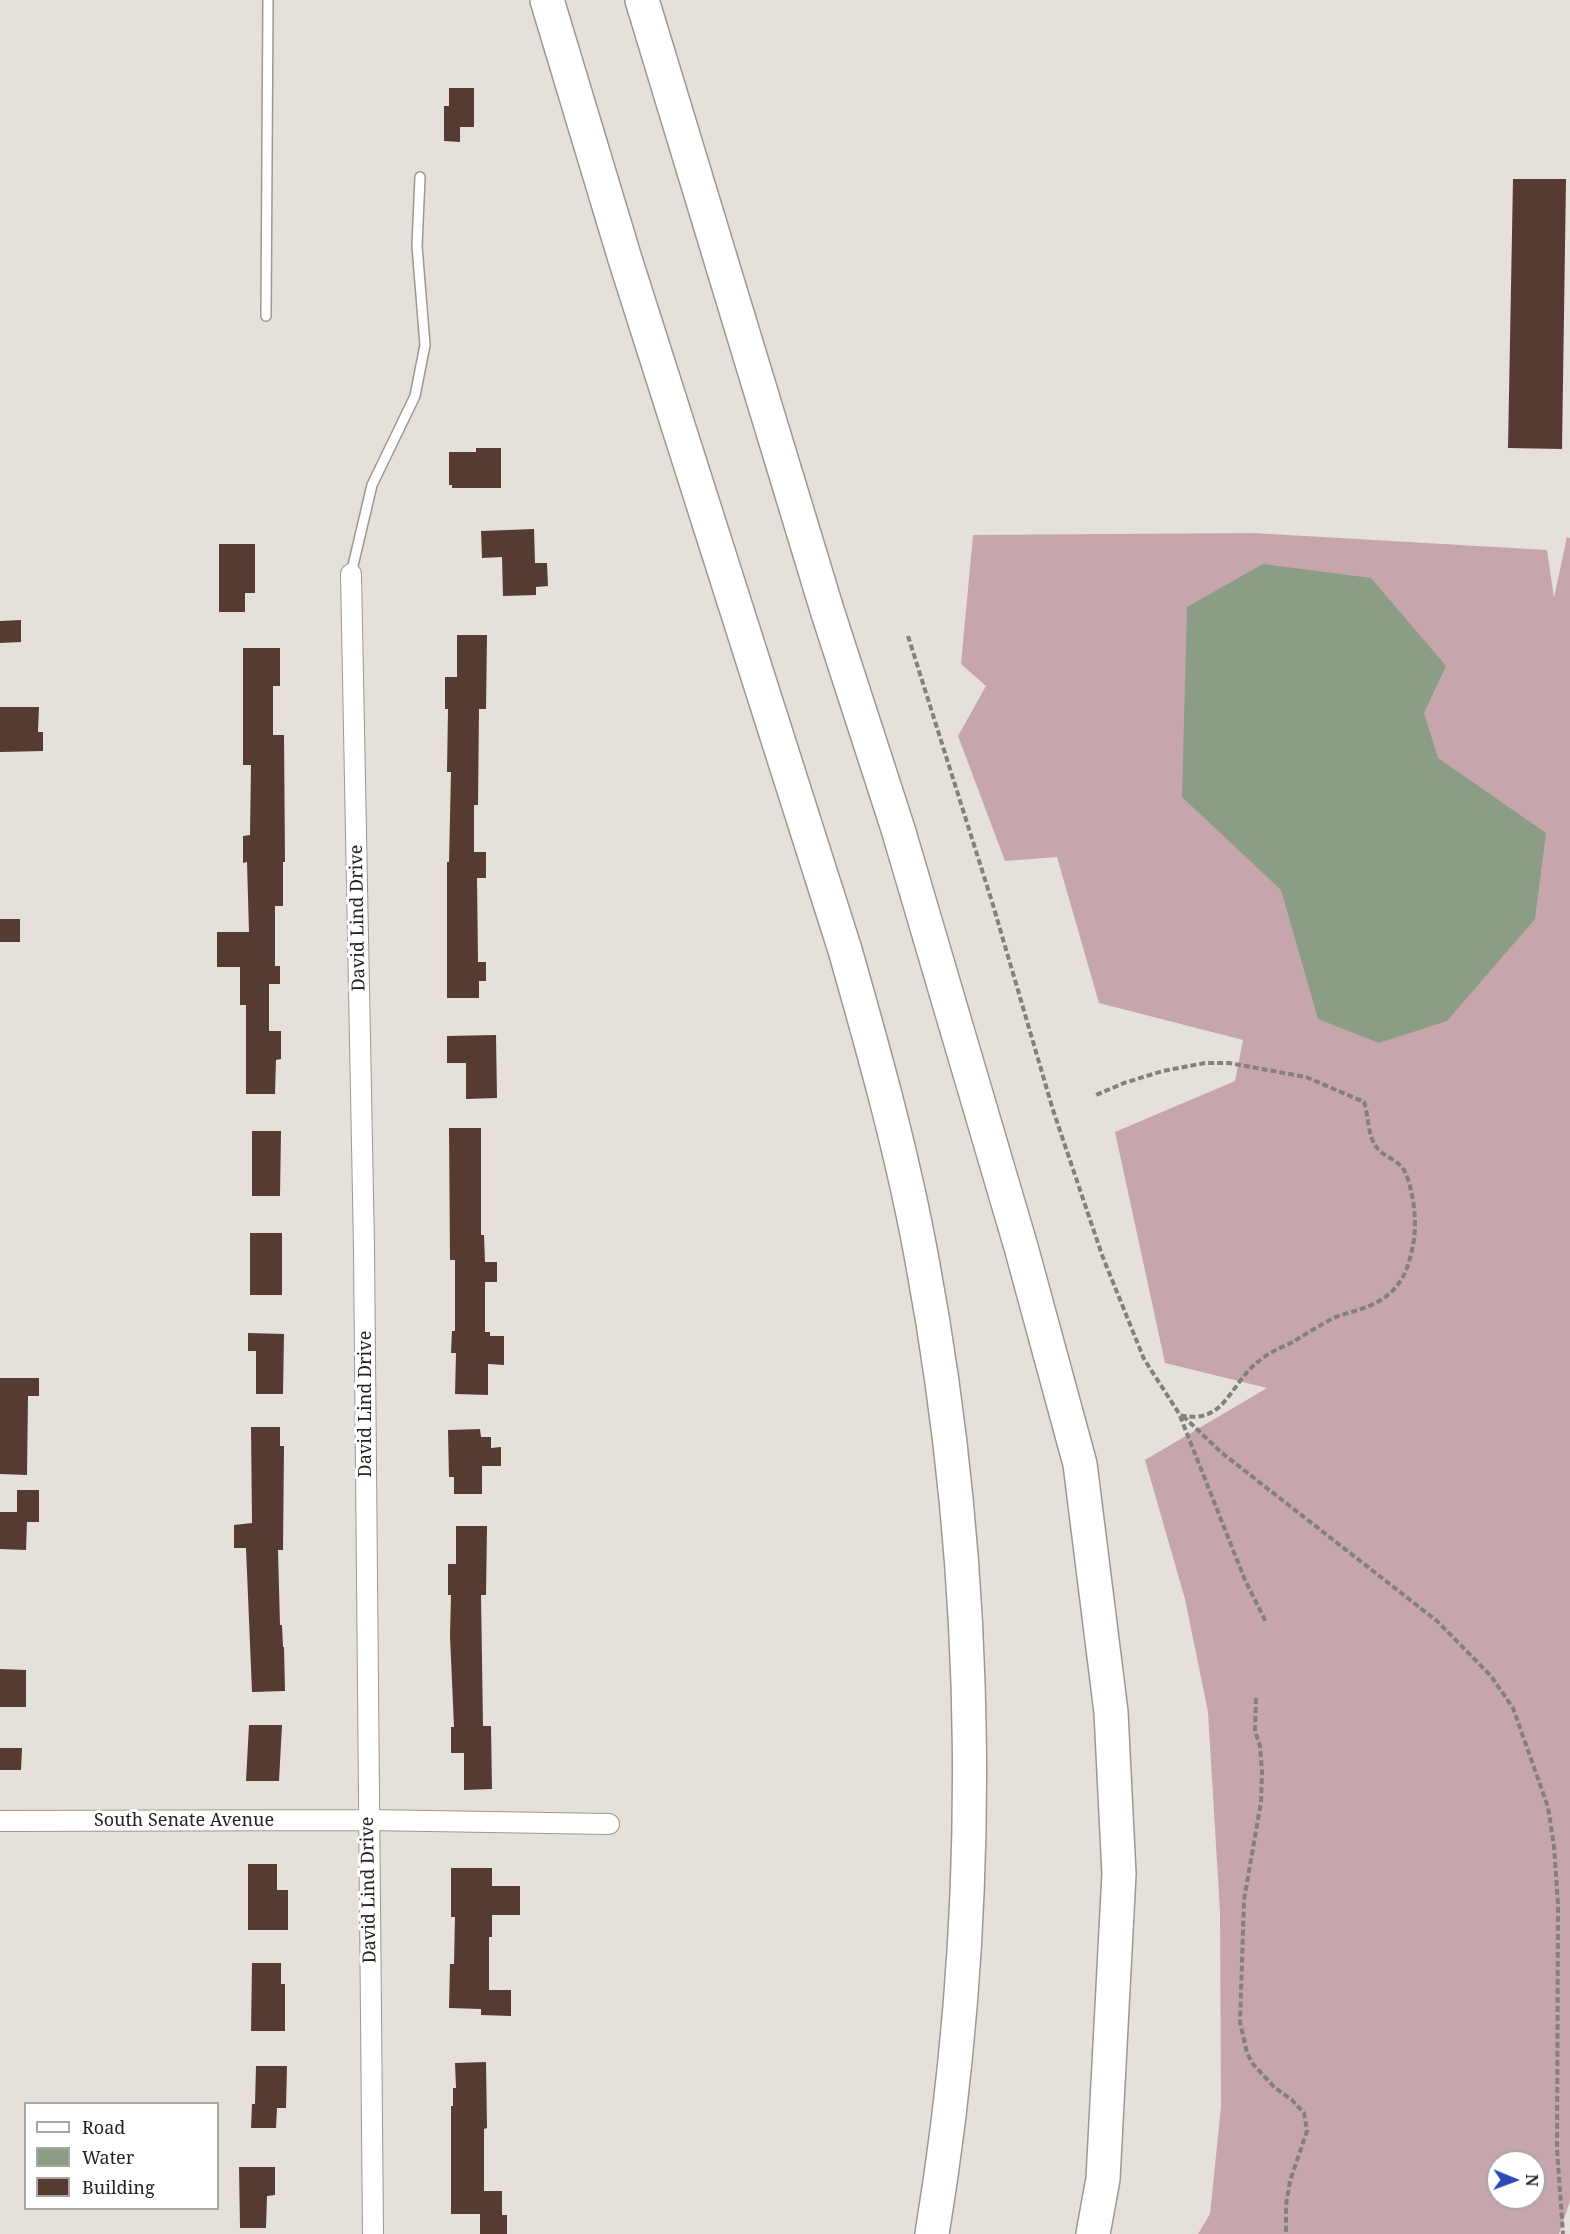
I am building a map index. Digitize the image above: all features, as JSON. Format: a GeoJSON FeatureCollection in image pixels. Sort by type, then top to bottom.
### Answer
{"type":"FeatureCollection","features":[{"type":"Feature","properties":{"kind":"highway"},"geometry":{"type":"LineString","coordinates":[[547,0],[625,259],[845,950],[885,1097],[922,1260],[953,1479],[963,1589],[970,1770],[967,1913],[957,2043],[948,2127],[932,2234]]}},
{"type":"Feature","properties":{"kind":"highway"},"geometry":{"type":"LineString","coordinates":[[642,0],[820,587],[898,829],[1021,1246],[1080,1464],[1111,1712],[1119,1874],[1103,2179],[1093,2234]]}},
{"type":"Feature","properties":{"kind":"street","name":"David Lind Drive"},"geometry":{"type":"LineString","coordinates":[[351,574],[364,1248],[373,2234]]}},
{"type":"Feature","properties":{"kind":"street","name":"South Senate Avenue"},"geometry":{"type":"LineString","coordinates":[[0,1821],[368,1820],[609,1824]]}},
{"type":"Feature","properties":{"kind":"lane"},"geometry":{"type":"LineString","coordinates":[[266,316],[268,0]]}},
{"type":"Feature","properties":{"kind":"lane"},"geometry":{"type":"LineString","coordinates":[[351,574],[372,485],[415,396],[425,345],[417,246],[420,177]]}},
{"type":"Feature","properties":{"kind":"path"},"geometry":{"type":"LineString","coordinates":[[908,636],[993,905],[1053,1110],[1102,1255],[1144,1359],[1181,1415],[1245,1580],[1266,1622]]}},
{"type":"Feature","properties":{"kind":"path"},"geometry":{"type":"LineString","coordinates":[[1096,1095],[1124,1083],[1163,1071],[1205,1063],[1229,1063],[1306,1077],[1364,1101],[1368,1112],[1371,1139],[1378,1150],[1394,1159],[1405,1171],[1413,1201],[1416,1227],[1412,1253],[1405,1274],[1393,1292],[1369,1306],[1335,1318],[1261,1359],[1210,1415],[1192,1418],[1181,1415]]}},
{"type":"Feature","properties":{"kind":"path"},"geometry":{"type":"LineString","coordinates":[[1181,1415],[1222,1453],[1437,1621],[1491,1676],[1513,1708],[1548,1807],[1554,1846],[1558,1904],[1557,2149],[1563,2234]]}},
{"type":"Feature","properties":{"kind":"path"},"geometry":{"type":"LineString","coordinates":[[1256,1698],[1254,1716],[1260,1746],[1261,1802],[1244,1900],[1240,2022],[1247,2053],[1253,2064],[1275,2088],[1292,2100],[1304,2113],[1307,2131],[1290,2181],[1286,2205],[1286,2234]]}},
{"type":"Feature","properties":{"kind":"shaded area"},"geometry":{"type":"Polygon","coordinates":[[[1253,533],[1547,550],[1554,598],[1567,537],[1570,538],[1570,2201],[1559,2234],[1198,2234],[1210,2214],[1221,2107],[1220,1912],[1208,1712],[1185,1599],[1145,1460],[1267,1388],[1165,1363],[1115,1132],[1235,1081],[1243,1040],[1099,1003],[1057,857],[1005,861],[958,736],[986,686],[961,664],[973,535],[1253,533]]]}},
{"type":"Feature","properties":{"kind":"water"},"geometry":{"type":"Polygon","coordinates":[[[1263,564],[1371,578],[1446,666],[1424,713],[1438,758],[1546,833],[1535,919],[1447,1021],[1379,1043],[1318,1019],[1281,890],[1182,797],[1187,607],[1263,564]]]}},
{"type":"Feature","properties":{"kind":"building"},"geometry":{"type":"Polygon","coordinates":[[[449,88],[474,88],[474,127],[460,127],[460,142],[444,141],[444,106],[449,106],[449,88]]]}},
{"type":"Feature","properties":{"kind":"building"},"geometry":{"type":"Polygon","coordinates":[[[1513,179],[1566,179],[1562,449],[1508,448],[1513,179]]]}},
{"type":"Feature","properties":{"kind":"building"},"geometry":{"type":"Polygon","coordinates":[[[476,448],[501,448],[501,488],[452,488],[452,485],[449,485],[449,452],[476,452],[476,448]]]}},
{"type":"Feature","properties":{"kind":"building"},"geometry":{"type":"Polygon","coordinates":[[[534,529],[535,563],[547,563],[548,586],[536,587],[536,595],[503,596],[502,557],[482,558],[481,531],[534,529]]]}},
{"type":"Feature","properties":{"kind":"building"},"geometry":{"type":"Polygon","coordinates":[[[219,544],[255,544],[255,593],[245,593],[245,612],[219,612],[219,544]]]}},
{"type":"Feature","properties":{"kind":"building"},"geometry":{"type":"Polygon","coordinates":[[[21,620],[21,642],[0,643],[0,621],[21,620]]]}},
{"type":"Feature","properties":{"kind":"building"},"geometry":{"type":"Polygon","coordinates":[[[457,635],[487,635],[486,709],[479,709],[478,805],[474,805],[474,852],[486,852],[486,878],[477,878],[478,962],[486,962],[486,981],[479,981],[479,998],[447,998],[447,862],[449,862],[451,772],[447,772],[448,709],[445,709],[445,677],[457,677],[457,635]]]}},
{"type":"Feature","properties":{"kind":"building"},"geometry":{"type":"Polygon","coordinates":[[[243,648],[280,648],[280,686],[273,686],[273,735],[284,735],[285,862],[283,862],[283,906],[275,906],[275,966],[280,966],[280,984],[269,984],[269,1031],[281,1031],[281,1059],[276,1060],[275,1094],[246,1094],[246,1005],[240,1005],[240,967],[217,967],[217,932],[249,932],[247,862],[243,863],[243,836],[250,835],[251,765],[243,765],[243,648]]]}},
{"type":"Feature","properties":{"kind":"building"},"geometry":{"type":"Polygon","coordinates":[[[0,707],[39,707],[38,732],[43,732],[43,751],[0,752],[0,707]]]}},
{"type":"Feature","properties":{"kind":"building"},"geometry":{"type":"Polygon","coordinates":[[[0,919],[20,919],[20,942],[0,942],[0,919]]]}},
{"type":"Feature","properties":{"kind":"building"},"geometry":{"type":"Polygon","coordinates":[[[496,1035],[497,1098],[466,1099],[466,1063],[447,1063],[447,1036],[496,1035]]]}},
{"type":"Feature","properties":{"kind":"building"},"geometry":{"type":"Polygon","coordinates":[[[449,1128],[481,1128],[481,1235],[484,1235],[485,1262],[497,1262],[497,1282],[485,1282],[485,1332],[490,1332],[490,1336],[504,1336],[504,1365],[488,1364],[488,1395],[455,1394],[456,1353],[451,1353],[452,1331],[455,1331],[455,1260],[450,1260],[449,1128]]]}},
{"type":"Feature","properties":{"kind":"building"},"geometry":{"type":"Polygon","coordinates":[[[252,1131],[281,1131],[280,1196],[252,1196],[252,1131]]]}},
{"type":"Feature","properties":{"kind":"building"},"geometry":{"type":"Polygon","coordinates":[[[250,1233],[282,1233],[282,1295],[250,1295],[250,1233]]]}},
{"type":"Feature","properties":{"kind":"building"},"geometry":{"type":"Polygon","coordinates":[[[248,1333],[284,1334],[283,1394],[256,1394],[256,1351],[248,1351],[248,1333]]]}},
{"type":"Feature","properties":{"kind":"building"},"geometry":{"type":"Polygon","coordinates":[[[0,1378],[39,1378],[39,1396],[28,1396],[27,1475],[0,1474],[0,1378]]]}},
{"type":"Feature","properties":{"kind":"building"},"geometry":{"type":"Polygon","coordinates":[[[251,1427],[280,1427],[280,1446],[284,1446],[283,1550],[278,1550],[285,1691],[252,1692],[246,1548],[234,1548],[234,1525],[252,1523],[251,1427]]]}},
{"type":"Feature","properties":{"kind":"building"},"geometry":{"type":"Polygon","coordinates":[[[480,1429],[481,1437],[491,1437],[491,1448],[501,1447],[501,1466],[482,1466],[482,1494],[454,1494],[454,1477],[449,1477],[448,1430],[480,1429]]]}},
{"type":"Feature","properties":{"kind":"building"},"geometry":{"type":"Polygon","coordinates":[[[17,1490],[39,1490],[39,1522],[27,1522],[26,1550],[0,1549],[0,1512],[17,1512],[17,1490]]]}},
{"type":"Feature","properties":{"kind":"building"},"geometry":{"type":"Polygon","coordinates":[[[456,1526],[487,1526],[486,1595],[481,1595],[483,1726],[491,1726],[492,1789],[464,1790],[464,1753],[451,1753],[451,1727],[454,1727],[450,1636],[451,1595],[448,1595],[448,1564],[456,1564],[456,1526]]]}},
{"type":"Feature","properties":{"kind":"building"},"geometry":{"type":"Polygon","coordinates":[[[0,1669],[26,1670],[26,1707],[0,1707],[0,1669]]]}},
{"type":"Feature","properties":{"kind":"building"},"geometry":{"type":"Polygon","coordinates":[[[249,1725],[282,1725],[279,1781],[246,1781],[249,1725]]]}},
{"type":"Feature","properties":{"kind":"building"},"geometry":{"type":"Polygon","coordinates":[[[0,1748],[22,1748],[21,1770],[0,1770],[0,1748]]]}},
{"type":"Feature","properties":{"kind":"building"},"geometry":{"type":"Polygon","coordinates":[[[248,1864],[277,1864],[277,1890],[288,1890],[288,1930],[248,1930],[248,1864]]]}},
{"type":"Feature","properties":{"kind":"building"},"geometry":{"type":"Polygon","coordinates":[[[451,1868],[492,1868],[492,1886],[520,1886],[520,1915],[492,1915],[492,1937],[489,1937],[489,1990],[511,1990],[511,2016],[481,2015],[481,2009],[449,2008],[450,1964],[454,1964],[455,1917],[451,1917],[451,1868]]]}},
{"type":"Feature","properties":{"kind":"building"},"geometry":{"type":"Polygon","coordinates":[[[252,1963],[281,1963],[281,1984],[285,1984],[285,2031],[251,2031],[252,1963]]]}},
{"type":"Feature","properties":{"kind":"building"},"geometry":{"type":"Polygon","coordinates":[[[486,2062],[487,2128],[484,2129],[484,2191],[502,2191],[502,2215],[507,2215],[507,2234],[480,2234],[480,2214],[451,2214],[451,2106],[453,2106],[453,2088],[456,2088],[455,2063],[486,2062]]]}},
{"type":"Feature","properties":{"kind":"building"},"geometry":{"type":"Polygon","coordinates":[[[256,2066],[287,2066],[286,2108],[277,2108],[276,2128],[251,2128],[252,2104],[255,2104],[256,2066]]]}},
{"type":"Feature","properties":{"kind":"building"},"geometry":{"type":"Polygon","coordinates":[[[239,2167],[275,2167],[275,2195],[267,2196],[266,2228],[240,2228],[239,2167]]]}}]}
